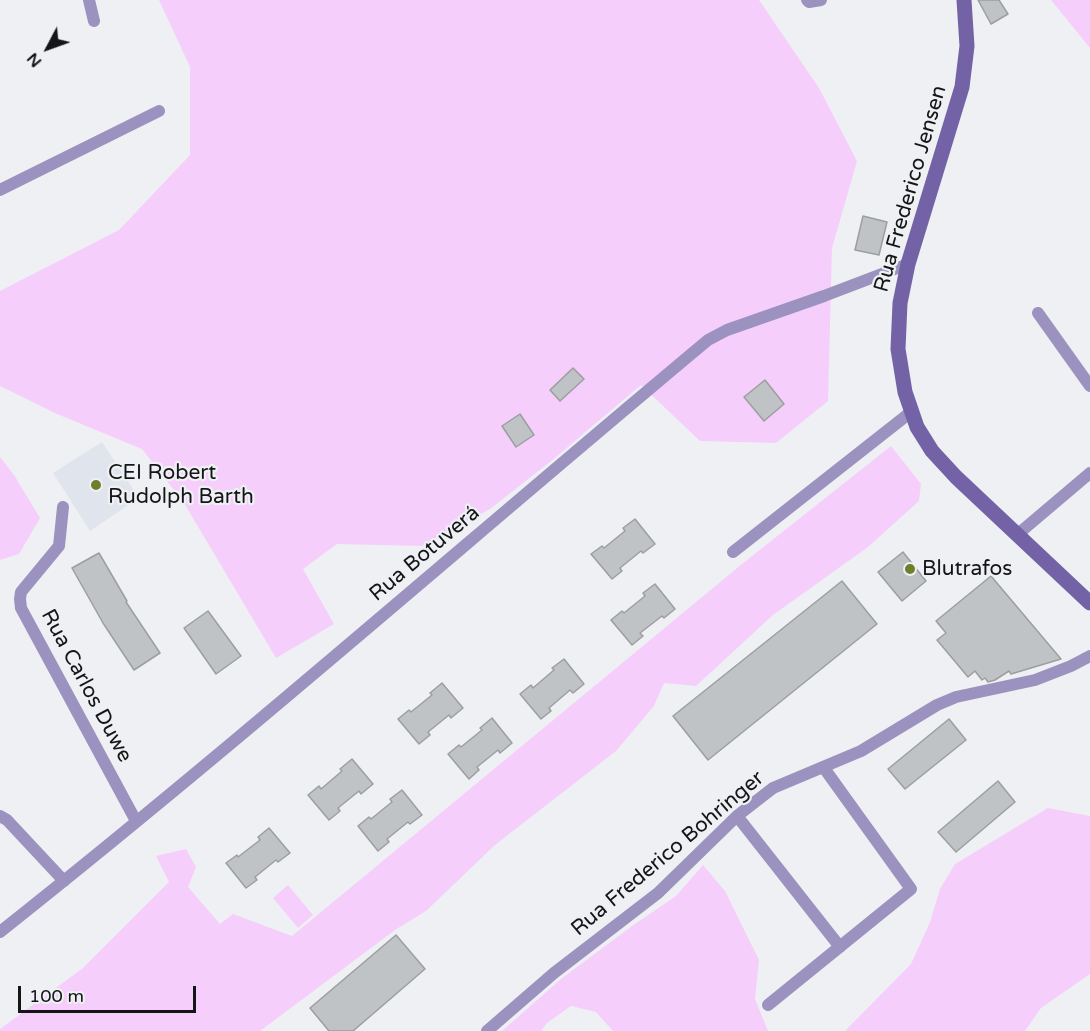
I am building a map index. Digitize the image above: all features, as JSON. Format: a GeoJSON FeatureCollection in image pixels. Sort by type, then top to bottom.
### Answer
{"type":"FeatureCollection","features":[{"type":"Feature","properties":{"kind":"main road","name":"Rua Frederico Jensen"},"geometry":{"type":"LineString","coordinates":[[964,0],[967,46],[962,87],[908,264],[897,331],[901,370],[911,412],[917,427],[932,451],[956,477],[1090,603]]}},
{"type":"Feature","properties":{"kind":"street"},"geometry":{"type":"LineString","coordinates":[[89,0],[94,21]]}},
{"type":"Feature","properties":{"kind":"street"},"geometry":{"type":"LineString","coordinates":[[807,0],[809,2],[821,0]]}},
{"type":"Feature","properties":{"kind":"street"},"geometry":{"type":"LineString","coordinates":[[0,190],[159,111]]}},
{"type":"Feature","properties":{"kind":"street","name":"Rua Botuverá"},"geometry":{"type":"LineString","coordinates":[[0,932],[136,821],[708,340],[727,330],[908,264]]}},
{"type":"Feature","properties":{"kind":"street"},"geometry":{"type":"LineString","coordinates":[[1038,313],[1090,386]]}},
{"type":"Feature","properties":{"kind":"street"},"geometry":{"type":"LineString","coordinates":[[733,552],[911,412]]}},
{"type":"Feature","properties":{"kind":"street"},"geometry":{"type":"LineString","coordinates":[[1018,534],[1090,472]]}},
{"type":"Feature","properties":{"kind":"street","name":"Rua Carlos Duwe"},"geometry":{"type":"LineString","coordinates":[[63,507],[59,546],[21,592],[21,608],[136,821]]}},
{"type":"Feature","properties":{"kind":"street","name":"Rua Frederico Bohringer"},"geometry":{"type":"LineString","coordinates":[[487,1031],[554,973],[658,893],[737,816],[773,788],[861,751],[937,705],[956,697],[1035,680],[1090,656]]}},
{"type":"Feature","properties":{"kind":"street"},"geometry":{"type":"LineString","coordinates":[[768,1005],[911,890],[824,768]]}},
{"type":"Feature","properties":{"kind":"street"},"geometry":{"type":"LineString","coordinates":[[0,816],[7,820],[64,881]]}},
{"type":"Feature","properties":{"kind":"street"},"geometry":{"type":"LineString","coordinates":[[737,816],[840,947]]}},
{"type":"Feature","properties":{"kind":"shaded area"},"geometry":{"type":"Polygon","coordinates":[[[159,0],[759,0],[819,88],[857,161],[832,248],[828,401],[776,443],[700,441],[641,385],[490,509],[422,546],[337,544],[303,569],[334,624],[276,658],[184,503],[142,449],[57,414],[0,386],[0,291],[119,230],[190,155],[190,67],[159,0]]]}},
{"type":"Feature","properties":{"kind":"shaded area"},"geometry":{"type":"Polygon","coordinates":[[[1051,0],[1090,0],[1090,48],[1051,0]]]}},
{"type":"Feature","properties":{"kind":"shaded area","name":"CEI Robert Rudolph Barth"},"geometry":{"type":"Polygon","coordinates":[[[102,442],[139,498],[90,531],[53,473],[102,442]]]}},
{"type":"Feature","properties":{"kind":"shaded area"},"geometry":{"type":"Polygon","coordinates":[[[891,446],[921,484],[919,501],[868,547],[773,615],[696,686],[664,683],[654,706],[616,751],[495,845],[426,911],[395,930],[260,1031],[0,1031],[83,968],[169,882],[156,856],[186,849],[196,867],[188,887],[220,924],[233,914],[292,936],[742,564],[891,446]]]}},
{"type":"Feature","properties":{"kind":"shaded area"},"geometry":{"type":"Polygon","coordinates":[[[0,457],[14,475],[40,518],[19,554],[0,560],[0,457]]]}},
{"type":"Feature","properties":{"kind":"shaded area"},"geometry":{"type":"Polygon","coordinates":[[[1048,808],[1090,816],[1090,974],[1041,1008],[1025,1031],[845,1031],[911,964],[930,922],[940,889],[955,864],[1048,808]]]}},
{"type":"Feature","properties":{"kind":"shaded area"},"geometry":{"type":"Polygon","coordinates":[[[703,865],[725,891],[759,960],[755,999],[768,1031],[613,1031],[596,1012],[571,1006],[547,1023],[541,1031],[502,1031],[561,979],[676,896],[703,865]]]}},
{"type":"Feature","properties":{"kind":"shaded area"},"geometry":{"type":"Polygon","coordinates":[[[288,885],[313,915],[298,928],[273,898],[288,885]]]}},
{"type":"Feature","properties":{"kind":"building"},"geometry":{"type":"Polygon","coordinates":[[[978,0],[999,0],[1008,14],[991,24],[978,0]]]}},
{"type":"Feature","properties":{"kind":"building"},"geometry":{"type":"Polygon","coordinates":[[[863,216],[887,222],[879,255],[855,250],[863,216]]]}},
{"type":"Feature","properties":{"kind":"building"},"geometry":{"type":"Polygon","coordinates":[[[573,368],[584,379],[560,401],[550,390],[573,368]]]}},
{"type":"Feature","properties":{"kind":"building"},"geometry":{"type":"Polygon","coordinates":[[[765,380],[784,404],[764,421],[744,397],[765,380]]]}},
{"type":"Feature","properties":{"kind":"building"},"geometry":{"type":"Polygon","coordinates":[[[520,414],[534,435],[516,447],[502,426],[520,414]]]}},
{"type":"Feature","properties":{"kind":"building"},"geometry":{"type":"Polygon","coordinates":[[[635,519],[655,544],[643,553],[641,551],[620,568],[622,571],[612,579],[591,554],[602,546],[604,548],[625,531],[623,528],[635,519]]]}},
{"type":"Feature","properties":{"kind":"building"},"geometry":{"type":"Polygon","coordinates":[[[903,552],[926,581],[902,601],[878,572],[903,552]]]}},
{"type":"Feature","properties":{"kind":"building"},"geometry":{"type":"Polygon","coordinates":[[[99,553],[126,602],[160,653],[134,670],[103,623],[72,568],[99,553]]]}},
{"type":"Feature","properties":{"kind":"building"},"geometry":{"type":"Polygon","coordinates":[[[991,576],[1061,659],[1011,674],[1009,671],[988,682],[985,678],[982,680],[975,671],[968,677],[937,640],[946,633],[936,621],[991,576]]]}},
{"type":"Feature","properties":{"kind":"building"},"geometry":{"type":"Polygon","coordinates":[[[842,581],[877,624],[708,760],[673,716],[842,581]]]}},
{"type":"Feature","properties":{"kind":"building"},"geometry":{"type":"Polygon","coordinates":[[[655,584],[675,609],[640,633],[643,636],[632,645],[611,620],[645,596],[643,593],[655,584]]]}},
{"type":"Feature","properties":{"kind":"building"},"geometry":{"type":"Polygon","coordinates":[[[208,611],[241,656],[216,674],[184,628],[208,611]]]}},
{"type":"Feature","properties":{"kind":"building"},"geometry":{"type":"Polygon","coordinates":[[[564,659],[584,684],[573,693],[570,690],[549,708],[551,711],[541,719],[520,694],[531,685],[533,688],[564,659]]]}},
{"type":"Feature","properties":{"kind":"building"},"geometry":{"type":"Polygon","coordinates":[[[442,683],[463,708],[451,718],[449,715],[428,732],[430,735],[419,744],[398,719],[432,695],[430,693],[442,683]]]}},
{"type":"Feature","properties":{"kind":"building"},"geometry":{"type":"Polygon","coordinates":[[[492,718],[512,743],[500,753],[498,750],[477,767],[479,770],[469,779],[448,754],[482,730],[480,728],[492,718]]]}},
{"type":"Feature","properties":{"kind":"building"},"geometry":{"type":"Polygon","coordinates":[[[949,719],[966,740],[905,789],[888,769],[949,719]]]}},
{"type":"Feature","properties":{"kind":"building"},"geometry":{"type":"Polygon","coordinates":[[[352,759],[373,784],[361,794],[359,791],[338,808],[340,811],[329,820],[308,795],[319,786],[321,789],[352,759]]]}},
{"type":"Feature","properties":{"kind":"building"},"geometry":{"type":"Polygon","coordinates":[[[998,781],[1015,802],[956,852],[938,832],[998,781]]]}},
{"type":"Feature","properties":{"kind":"building"},"geometry":{"type":"Polygon","coordinates":[[[402,790],[422,815],[410,824],[408,822],[387,839],[389,842],[378,851],[358,826],[392,802],[390,799],[402,790]]]}},
{"type":"Feature","properties":{"kind":"building"},"geometry":{"type":"Polygon","coordinates":[[[269,828],[290,853],[278,862],[276,860],[255,877],[257,880],[246,888],[226,863],[260,840],[258,837],[269,828]]]}},
{"type":"Feature","properties":{"kind":"building"},"geometry":{"type":"Polygon","coordinates":[[[396,935],[425,969],[353,1031],[329,1031],[310,1008],[396,935]]]}},
{"type":"Feature","properties":{"kind":"place","name":"CEI Robert Rudolph Barth"},"geometry":{"type":"Point","coordinates":[96,485]}},
{"type":"Feature","properties":{"kind":"place","name":"Blutrafos"},"geometry":{"type":"Point","coordinates":[910,569]}}]}
